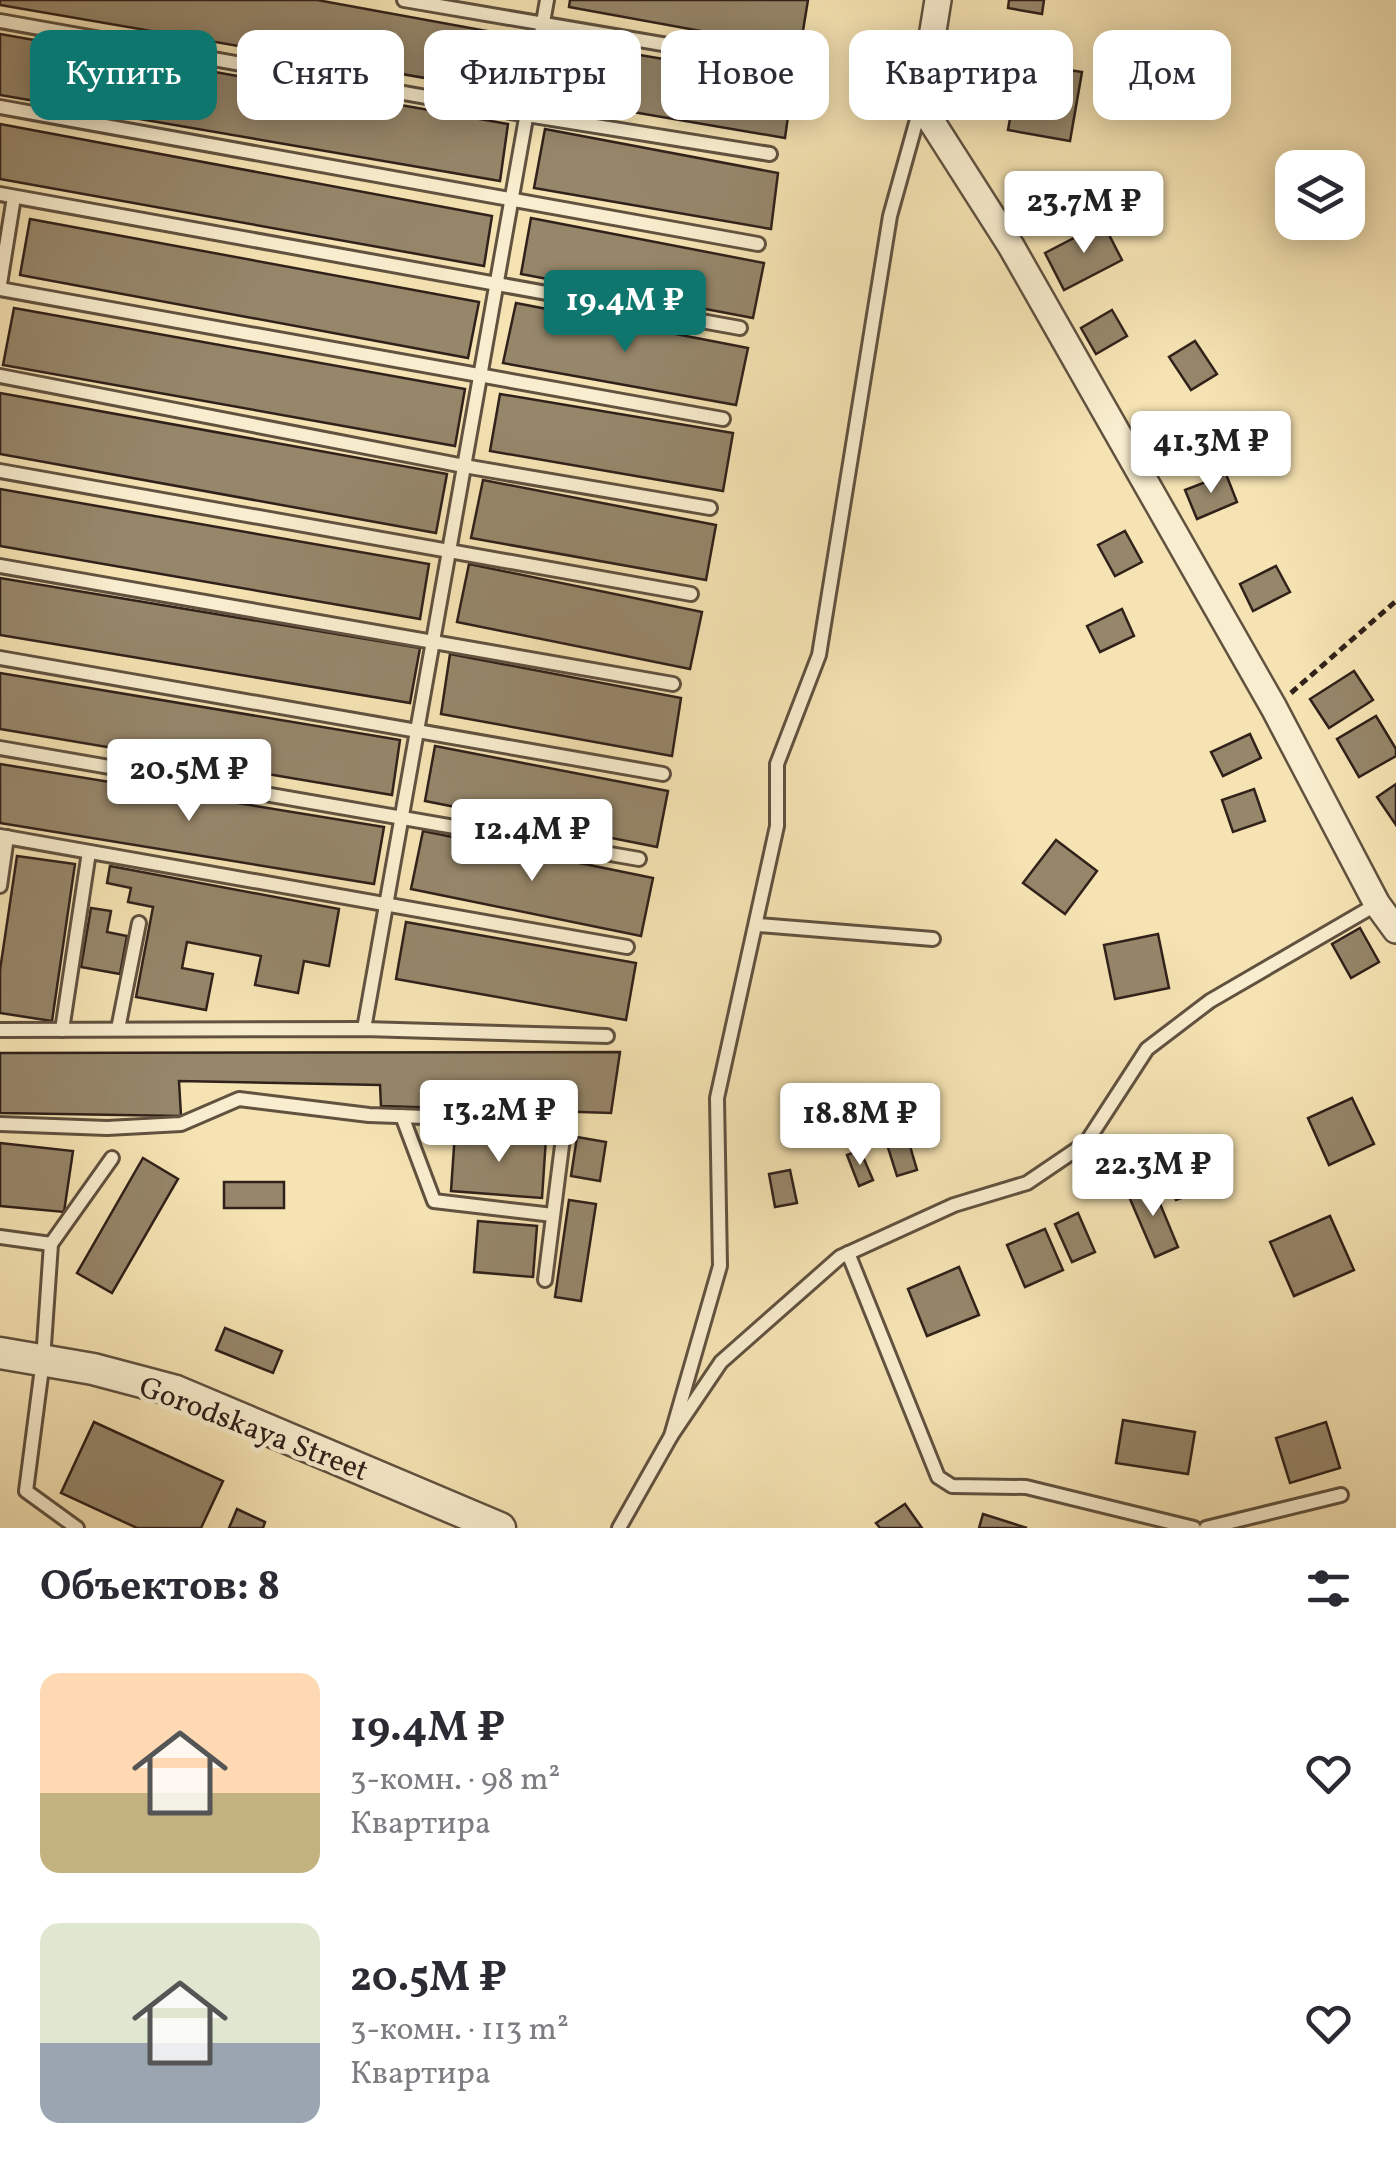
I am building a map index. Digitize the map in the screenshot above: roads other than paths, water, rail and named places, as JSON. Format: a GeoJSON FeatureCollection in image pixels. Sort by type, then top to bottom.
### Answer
{"type":"FeatureCollection","features":[{"type":"Feature","properties":{"kind":"street"},"geometry":{"type":"LineString","coordinates":[[933,30],[938,0]]}},
{"type":"Feature","properties":{"kind":"street"},"geometry":{"type":"LineString","coordinates":[[931,120],[1012,246],[1274,708],[1377,904],[1396,930]]}},
{"type":"Feature","properties":{"kind":"street","name":"Gorodskaya Street"},"geometry":{"type":"LineString","coordinates":[[0,1353],[176,1391],[500,1528]]}},
{"type":"Feature","properties":{"kind":"lane"},"geometry":{"type":"LineString","coordinates":[[404,0],[661,44]]}},
{"type":"Feature","properties":{"kind":"lane"},"geometry":{"type":"LineString","coordinates":[[542,30],[548,0]]}},
{"type":"Feature","properties":{"kind":"lane"},"geometry":{"type":"LineString","coordinates":[[0,20],[424,96]]}},
{"type":"Feature","properties":{"kind":"lane"},"geometry":{"type":"LineString","coordinates":[[0,106],[758,244]]}},
{"type":"Feature","properties":{"kind":"lane"},"geometry":{"type":"LineString","coordinates":[[364,1029],[526,120]]}},
{"type":"Feature","properties":{"kind":"lane"},"geometry":{"type":"LineString","coordinates":[[563,120],[770,154]]}},
{"type":"Feature","properties":{"kind":"lane"},"geometry":{"type":"LineString","coordinates":[[671,1436],[720,1266],[717,1098],[778,826],[777,764],[819,655],[890,216],[917,120]]}},
{"type":"Feature","properties":{"kind":"lane"},"geometry":{"type":"LineString","coordinates":[[723,419],[0,286],[7,195],[740,328]]}},
{"type":"Feature","properties":{"kind":"lane"},"geometry":{"type":"LineString","coordinates":[[0,376],[464,466],[710,508]]}},
{"type":"Feature","properties":{"kind":"lane"},"geometry":{"type":"LineString","coordinates":[[0,471],[691,594]]}},
{"type":"Feature","properties":{"kind":"lane"},"geometry":{"type":"LineString","coordinates":[[0,566],[674,684]]}},
{"type":"Feature","properties":{"kind":"lane"},"geometry":{"type":"LineString","coordinates":[[0,658],[664,774]]}},
{"type":"Feature","properties":{"kind":"lane"},"geometry":{"type":"LineString","coordinates":[[0,748],[639,859]]}},
{"type":"Feature","properties":{"kind":"lane"},"geometry":{"type":"LineString","coordinates":[[0,886],[4,837],[627,948]]}},
{"type":"Feature","properties":{"kind":"lane"},"geometry":{"type":"LineString","coordinates":[[62,1030],[89,852]]}},
{"type":"Feature","properties":{"kind":"lane"},"geometry":{"type":"LineString","coordinates":[[619,1528],[671,1436],[722,1362],[840,1257],[954,1204],[1028,1183],[1086,1143],[1147,1049],[1210,1002],[1377,904]]}},
{"type":"Feature","properties":{"kind":"lane"},"geometry":{"type":"LineString","coordinates":[[118,1029],[139,923]]}},
{"type":"Feature","properties":{"kind":"lane"},"geometry":{"type":"LineString","coordinates":[[758,925],[933,939]]}},
{"type":"Feature","properties":{"kind":"lane"},"geometry":{"type":"LineString","coordinates":[[0,1030],[364,1029],[607,1036]]}},
{"type":"Feature","properties":{"kind":"lane"},"geometry":{"type":"LineString","coordinates":[[0,1124],[107,1128],[181,1124],[239,1099],[402,1116],[565,1122],[545,1280]]}},
{"type":"Feature","properties":{"kind":"lane"},"geometry":{"type":"LineString","coordinates":[[402,1116],[434,1201],[553,1215]]}},
{"type":"Feature","properties":{"kind":"lane"},"geometry":{"type":"LineString","coordinates":[[77,1528],[26,1491],[43,1360],[51,1244],[112,1158]]}},
{"type":"Feature","properties":{"kind":"lane"},"geometry":{"type":"LineString","coordinates":[[0,1237],[51,1244]]}},
{"type":"Feature","properties":{"kind":"lane"},"geometry":{"type":"LineString","coordinates":[[848,1254],[938,1476],[952,1486],[1026,1487],[1194,1528]]}},
{"type":"Feature","properties":{"kind":"lane"},"geometry":{"type":"LineString","coordinates":[[1206,1528],[1341,1495]]}}]}
